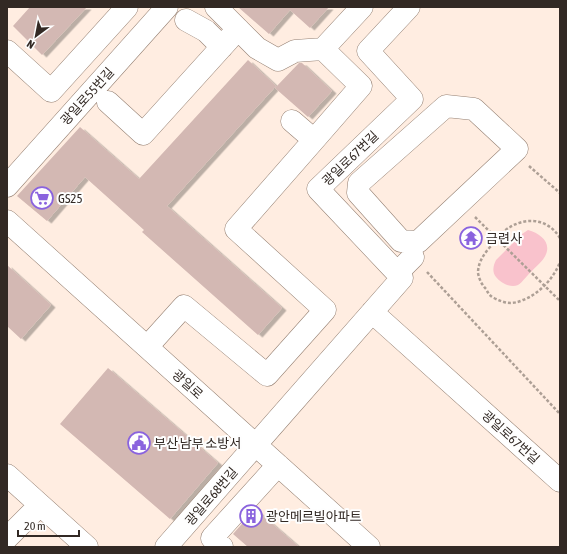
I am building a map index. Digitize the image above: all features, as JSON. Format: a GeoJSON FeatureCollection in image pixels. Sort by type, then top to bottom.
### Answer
{"type":"FeatureCollection","features":[{"type":"Feature","properties":{"kind":"street"},"geometry":{"type":"LineString","coordinates":[[7,51],[52,91],[127,7]]}},
{"type":"Feature","properties":{"kind":"street","name":"광일로55번길"},"geometry":{"type":"LineString","coordinates":[[7,186],[167,7]]}},
{"type":"Feature","properties":{"kind":"street"},"geometry":{"type":"LineString","coordinates":[[216,7],[257,48],[278,60],[294,50],[323,49],[362,7]]}},
{"type":"Feature","properties":{"kind":"street","name":"광일로67번길"},"geometry":{"type":"LineString","coordinates":[[397,273],[318,188],[412,98],[368,51],[409,7]]}},
{"type":"Feature","properties":{"kind":"street"},"geometry":{"type":"LineString","coordinates":[[186,20],[206,30],[222,47]]}},
{"type":"Feature","properties":{"kind":"street"},"geometry":{"type":"LineString","coordinates":[[108,102],[143,134],[238,29]]}},
{"type":"Feature","properties":{"kind":"street"},"geometry":{"type":"LineString","coordinates":[[147,347],[184,306],[266,375],[325,310],[236,229],[361,86],[323,49]]}},
{"type":"Feature","properties":{"kind":"street"},"geometry":{"type":"LineString","coordinates":[[446,106],[474,109],[517,149],[514,153],[418,242],[401,241],[358,193],[359,183],[446,106]]}},
{"type":"Feature","properties":{"kind":"street"},"geometry":{"type":"LineString","coordinates":[[292,121],[314,140]]}},
{"type":"Feature","properties":{"kind":"street","name":"광일로"},"geometry":{"type":"LineString","coordinates":[[7,221],[369,547]]}},
{"type":"Feature","properties":{"kind":"street"},"geometry":{"type":"LineString","coordinates":[[256,445],[402,278],[397,273],[413,257]]}},
{"type":"Feature","properties":{"kind":"street","name":"광일로67번길"},"geometry":{"type":"LineString","coordinates":[[372,312],[560,481]]}},
{"type":"Feature","properties":{"kind":"street","name":"광일로68번길"},"geometry":{"type":"LineString","coordinates":[[166,547],[256,445]]}},
{"type":"Feature","properties":{"kind":"street"},"geometry":{"type":"LineString","coordinates":[[222,547],[212,538],[278,465]]}},
{"type":"Feature","properties":{"kind":"street"},"geometry":{"type":"LineString","coordinates":[[7,475],[87,547]]}},
{"type":"Feature","properties":{"kind":"street"},"geometry":{"type":"LineString","coordinates":[[7,538],[40,505]]}},
{"type":"Feature","properties":{"kind":"path"},"geometry":{"type":"LineString","coordinates":[[514,153],[560,193]]}},
{"type":"Feature","properties":{"kind":"path"},"geometry":{"type":"LineString","coordinates":[[472,214],[560,301]]}},
{"type":"Feature","properties":{"kind":"path"},"geometry":{"type":"LineString","coordinates":[[560,238],[552,228],[537,220],[524,221],[509,227],[487,250],[481,260],[478,273],[482,284],[491,297],[505,303],[515,303],[536,293],[554,273],[560,262]]}},
{"type":"Feature","properties":{"kind":"path"},"geometry":{"type":"LineString","coordinates":[[413,257],[560,414]]}},
{"type":"Feature","properties":{"kind":"shaded area"},"geometry":{"type":"Polygon","coordinates":[[[528,230],[538,234],[545,240],[547,248],[544,258],[520,284],[512,286],[506,284],[500,281],[494,273],[493,269],[495,262],[522,234],[528,230]]]}},
{"type":"Feature","properties":{"kind":"building"},"geometry":{"type":"Polygon","coordinates":[[[30,7],[87,7],[42,55],[13,26],[30,7]]]}},
{"type":"Feature","properties":{"kind":"building"},"geometry":{"type":"Polygon","coordinates":[[[238,7],[329,7],[310,28],[290,10],[269,34],[238,7]]]}},
{"type":"Feature","properties":{"kind":"building"},"geometry":{"type":"Polygon","coordinates":[[[248,60],[276,86],[167,206],[282,308],[258,335],[142,232],[144,230],[85,177],[47,221],[17,196],[80,127],[139,179],[248,60]]]}},
{"type":"Feature","properties":{"kind":"building"},"geometry":{"type":"Polygon","coordinates":[[[299,63],[302,63],[332,91],[308,117],[275,88],[299,63]]]}},
{"type":"Feature","properties":{"kind":"building"},"geometry":{"type":"Polygon","coordinates":[[[7,265],[51,305],[21,339],[7,326],[7,265]]]}},
{"type":"Feature","properties":{"kind":"building","name":"부산 남부 소방서"},"geometry":{"type":"Polygon","coordinates":[[[108,368],[218,463],[170,519],[60,424],[108,368]]]}},
{"type":"Feature","properties":{"kind":"building","name":"광안메르빌아파트"},"geometry":{"type":"Polygon","coordinates":[[[255,509],[299,547],[248,547],[233,534],[255,509]]]}},
{"type":"Feature","properties":{"kind":"place","name":"GS25"},"geometry":{"type":"Point","coordinates":[42,198]}},
{"type":"Feature","properties":{"kind":"place","name":"금련사"},"geometry":{"type":"Point","coordinates":[471,238]}},
{"type":"Feature","properties":{"kind":"place","name":"부산 남부 소방서"},"geometry":{"type":"Point","coordinates":[139,443]}},
{"type":"Feature","properties":{"kind":"place","name":"광안메르빌아파트"},"geometry":{"type":"Point","coordinates":[251,516]}}]}
